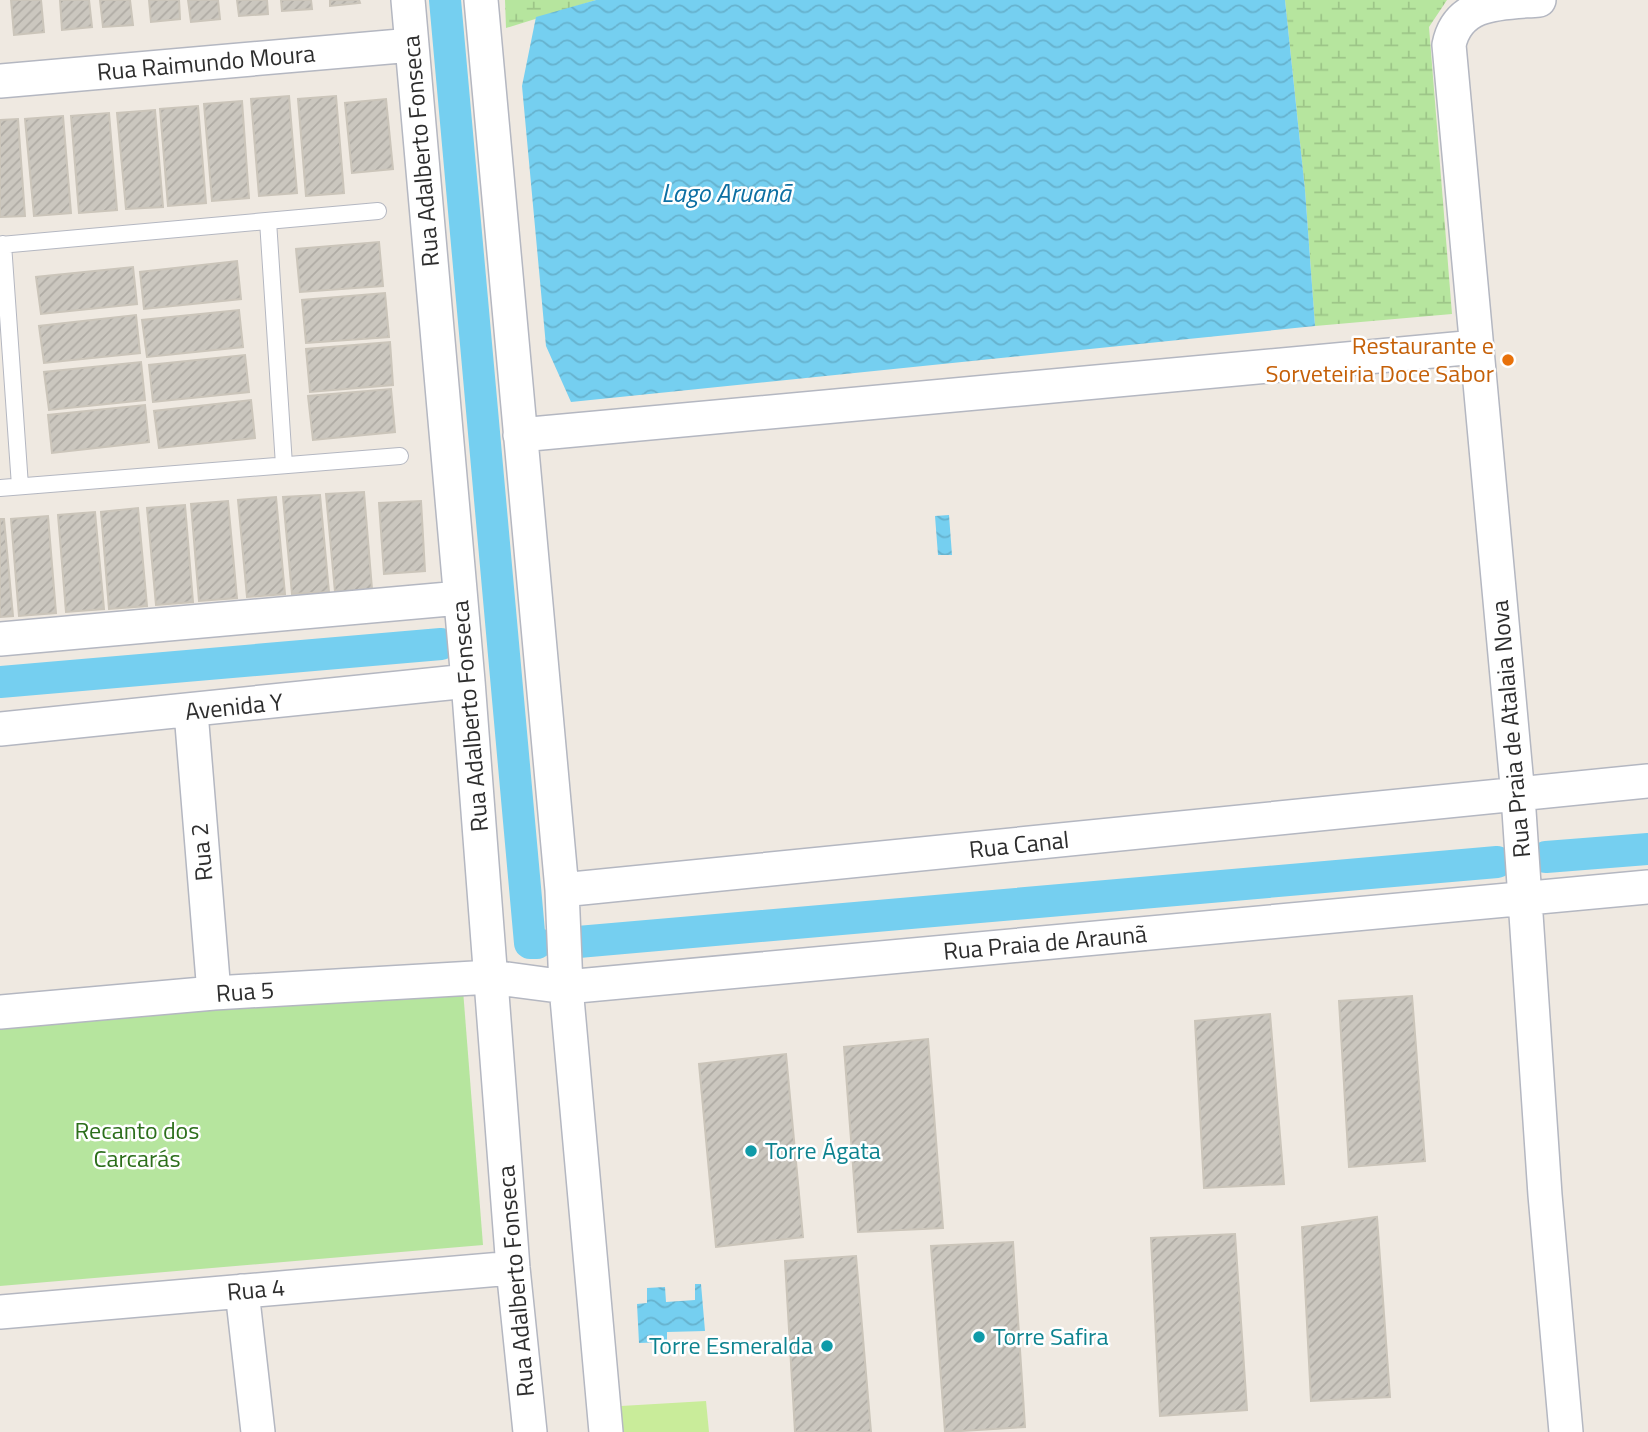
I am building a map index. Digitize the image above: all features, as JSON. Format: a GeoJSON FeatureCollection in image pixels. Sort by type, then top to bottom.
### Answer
{"type":"FeatureCollection","features":[{"type":"Feature","properties":{"kind":"street","name":"Rua Adalberto Fonseca"},"geometry":{"type":"LineString","coordinates":[[408,0],[468,681],[513,1268],[530,1432]]}},
{"type":"Feature","properties":{"kind":"street"},"geometry":{"type":"LineString","coordinates":[[481,0],[562,890],[566,987],[606,1432]]}},
{"type":"Feature","properties":{"kind":"street","name":"Rua Praia de Atalaia Nova"},"geometry":{"type":"LineString","coordinates":[[1539,0],[1479,7],[1469,12],[1454,27],[1450,55],[1518,796],[1523,900],[1566,1432]]}},
{"type":"Feature","properties":{"kind":"street","name":"Rua Raimundo Moura"},"geometry":{"type":"LineString","coordinates":[[0,81],[412,45]]}},
{"type":"Feature","properties":{"kind":"street"},"geometry":{"type":"LineString","coordinates":[[520,435],[1476,347]]}},
{"type":"Feature","properties":{"kind":"street"},"geometry":{"type":"LineString","coordinates":[[0,639],[460,598]]}},
{"type":"Feature","properties":{"kind":"street","name":"Avenida Y"},"geometry":{"type":"LineString","coordinates":[[0,729],[191,712],[468,681]]}},
{"type":"Feature","properties":{"kind":"street","name":"Rua 2"},"geometry":{"type":"LineString","coordinates":[[191,712],[214,993]]}},
{"type":"Feature","properties":{"kind":"street","name":"Rua Canal"},"geometry":{"type":"LineString","coordinates":[[562,890],[1648,781]]}},
{"type":"Feature","properties":{"kind":"street","name":"Rua Praia de Araunã"},"geometry":{"type":"LineString","coordinates":[[566,987],[1648,887]]}},
{"type":"Feature","properties":{"kind":"street"},"geometry":{"type":"LineString","coordinates":[[491,977],[566,987]]}},
{"type":"Feature","properties":{"kind":"street","name":"Rua 5"},"geometry":{"type":"LineString","coordinates":[[0,1012],[214,993],[491,977]]}},
{"type":"Feature","properties":{"kind":"street","name":"Rua 4"},"geometry":{"type":"LineString","coordinates":[[0,1312],[513,1268]]}},
{"type":"Feature","properties":{"kind":"street"},"geometry":{"type":"LineString","coordinates":[[242,1291],[258,1432]]}},
{"type":"Feature","properties":{"kind":"lane"},"geometry":{"type":"LineString","coordinates":[[20,486],[2,244],[378,211]]}},
{"type":"Feature","properties":{"kind":"lane"},"geometry":{"type":"LineString","coordinates":[[268,221],[284,465]]}},
{"type":"Feature","properties":{"kind":"lane"},"geometry":{"type":"LineString","coordinates":[[0,488],[400,456]]}},
{"type":"Feature","properties":{"kind":"green space"},"geometry":{"type":"Polygon","coordinates":[[[505,0],[596,0],[506,28],[505,0]]]}},
{"type":"Feature","properties":{"kind":"green space"},"geometry":{"type":"Polygon","coordinates":[[[1285,0],[1447,0],[1429,27],[1452,314],[1315,326],[1305,190],[1285,0]]]}},
{"type":"Feature","properties":{"kind":"green space","name":"Recanto dos Carcarás"},"geometry":{"type":"Polygon","coordinates":[[[463,990],[483,1245],[0,1286],[0,1025],[463,990]]]}},
{"type":"Feature","properties":{"kind":"green space"},"geometry":{"type":"Polygon","coordinates":[[[706,1401],[709,1432],[623,1432],[621,1406],[706,1401]]]}},
{"type":"Feature","properties":{"kind":"water","name":"Lago Aruanã"},"geometry":{"type":"Polygon","coordinates":[[[596,0],[1285,0],[1305,190],[1315,326],[571,402],[546,346],[522,86],[536,17],[596,0]]]}},
{"type":"Feature","properties":{"kind":"water"},"geometry":{"type":"Polygon","coordinates":[[[949,515],[952,555],[938,555],[935,516],[949,515]]]}},
{"type":"Feature","properties":{"kind":"water"},"geometry":{"type":"Polygon","coordinates":[[[695,1284],[701,1284],[705,1331],[667,1332],[667,1342],[639,1343],[637,1304],[647,1303],[647,1288],[665,1287],[666,1302],[695,1300],[695,1284]]]}},
{"type":"Feature","properties":{"kind":"building"},"geometry":{"type":"Polygon","coordinates":[[[11,0],[41,0],[44,32],[14,35],[11,0]]]}},
{"type":"Feature","properties":{"kind":"building"},"geometry":{"type":"Polygon","coordinates":[[[60,0],[89,0],[92,27],[62,30],[60,0]]]}},
{"type":"Feature","properties":{"kind":"building"},"geometry":{"type":"Polygon","coordinates":[[[100,0],[130,0],[133,25],[103,27],[100,0]]]}},
{"type":"Feature","properties":{"kind":"building"},"geometry":{"type":"Polygon","coordinates":[[[149,0],[179,0],[180,19],[151,22],[149,0]]]}},
{"type":"Feature","properties":{"kind":"building"},"geometry":{"type":"Polygon","coordinates":[[[188,0],[218,0],[220,19],[191,22],[188,0]]]}},
{"type":"Feature","properties":{"kind":"building"},"geometry":{"type":"Polygon","coordinates":[[[237,0],[267,0],[268,14],[239,16],[237,0]]]}},
{"type":"Feature","properties":{"kind":"building"},"geometry":{"type":"Polygon","coordinates":[[[281,0],[311,0],[312,9],[282,11],[281,0]]]}},
{"type":"Feature","properties":{"kind":"building"},"geometry":{"type":"Polygon","coordinates":[[[330,0],[359,0],[360,3],[330,6],[330,0]]]}},
{"type":"Feature","properties":{"kind":"building"},"geometry":{"type":"Polygon","coordinates":[[[289,96],[297,193],[259,196],[251,99],[289,96]]]}},
{"type":"Feature","properties":{"kind":"building"},"geometry":{"type":"Polygon","coordinates":[[[336,96],[344,193],[306,196],[298,99],[336,96]]]}},
{"type":"Feature","properties":{"kind":"building"},"geometry":{"type":"Polygon","coordinates":[[[386,99],[393,169],[352,173],[345,103],[386,99]]]}},
{"type":"Feature","properties":{"kind":"building"},"geometry":{"type":"Polygon","coordinates":[[[242,101],[249,198],[212,201],[204,104],[242,101]]]}},
{"type":"Feature","properties":{"kind":"building"},"geometry":{"type":"Polygon","coordinates":[[[198,106],[206,203],[168,206],[160,109],[198,106]]]}},
{"type":"Feature","properties":{"kind":"building"},"geometry":{"type":"Polygon","coordinates":[[[155,110],[163,207],[126,209],[117,113],[155,110]]]}},
{"type":"Feature","properties":{"kind":"building"},"geometry":{"type":"Polygon","coordinates":[[[109,113],[117,210],[79,213],[71,116],[109,113]]]}},
{"type":"Feature","properties":{"kind":"building"},"geometry":{"type":"Polygon","coordinates":[[[63,116],[71,213],[34,216],[25,119],[63,116]]]}},
{"type":"Feature","properties":{"kind":"building"},"geometry":{"type":"Polygon","coordinates":[[[18,119],[25,216],[0,217],[0,120],[18,119]]]}},
{"type":"Feature","properties":{"kind":"building"},"geometry":{"type":"Polygon","coordinates":[[[379,242],[383,286],[300,292],[296,249],[379,242]]]}},
{"type":"Feature","properties":{"kind":"building"},"geometry":{"type":"Polygon","coordinates":[[[237,261],[241,299],[144,309],[140,272],[237,261]]]}},
{"type":"Feature","properties":{"kind":"building"},"geometry":{"type":"Polygon","coordinates":[[[133,267],[137,304],[41,314],[36,277],[133,267]]]}},
{"type":"Feature","properties":{"kind":"building"},"geometry":{"type":"Polygon","coordinates":[[[385,293],[389,337],[306,343],[302,300],[385,293]]]}},
{"type":"Feature","properties":{"kind":"building"},"geometry":{"type":"Polygon","coordinates":[[[239,310],[243,347],[147,357],[142,320],[239,310]]]}},
{"type":"Feature","properties":{"kind":"building"},"geometry":{"type":"Polygon","coordinates":[[[136,315],[140,353],[44,363],[39,326],[136,315]]]}},
{"type":"Feature","properties":{"kind":"building"},"geometry":{"type":"Polygon","coordinates":[[[390,342],[393,385],[310,392],[306,349],[390,342]]]}},
{"type":"Feature","properties":{"kind":"building"},"geometry":{"type":"Polygon","coordinates":[[[245,355],[249,392],[153,402],[149,365],[245,355]]]}},
{"type":"Feature","properties":{"kind":"building"},"geometry":{"type":"Polygon","coordinates":[[[141,362],[145,400],[49,410],[44,372],[141,362]]]}},
{"type":"Feature","properties":{"kind":"building"},"geometry":{"type":"Polygon","coordinates":[[[391,389],[395,432],[313,440],[308,396],[391,389]]]}},
{"type":"Feature","properties":{"kind":"building"},"geometry":{"type":"Polygon","coordinates":[[[251,400],[255,438],[159,448],[154,411],[251,400]]]}},
{"type":"Feature","properties":{"kind":"building"},"geometry":{"type":"Polygon","coordinates":[[[145,405],[149,442],[52,453],[48,415],[145,405]]]}},
{"type":"Feature","properties":{"kind":"building"},"geometry":{"type":"Polygon","coordinates":[[[364,492],[372,589],[335,592],[326,494],[364,492]]]}},
{"type":"Feature","properties":{"kind":"building"},"geometry":{"type":"Polygon","coordinates":[[[320,495],[329,592],[292,594],[283,497],[320,495]]]}},
{"type":"Feature","properties":{"kind":"building"},"geometry":{"type":"Polygon","coordinates":[[[276,497],[285,594],[247,597],[238,500],[276,497]]]}},
{"type":"Feature","properties":{"kind":"building"},"geometry":{"type":"Polygon","coordinates":[[[228,501],[237,598],[199,601],[191,504],[228,501]]]}},
{"type":"Feature","properties":{"kind":"building"},"geometry":{"type":"Polygon","coordinates":[[[421,501],[425,571],[384,574],[379,503],[421,501]]]}},
{"type":"Feature","properties":{"kind":"building"},"geometry":{"type":"Polygon","coordinates":[[[185,505],[193,602],[156,605],[147,508],[185,505]]]}},
{"type":"Feature","properties":{"kind":"building"},"geometry":{"type":"Polygon","coordinates":[[[138,508],[147,606],[109,609],[101,512],[138,508]]]}},
{"type":"Feature","properties":{"kind":"building"},"geometry":{"type":"Polygon","coordinates":[[[95,512],[104,609],[66,612],[58,515],[95,512]]]}},
{"type":"Feature","properties":{"kind":"building"},"geometry":{"type":"Polygon","coordinates":[[[48,516],[56,613],[19,616],[11,519],[48,516]]]}},
{"type":"Feature","properties":{"kind":"building"},"geometry":{"type":"Polygon","coordinates":[[[0,519],[4,519],[13,616],[0,617],[0,519]]]}},
{"type":"Feature","properties":{"kind":"building"},"geometry":{"type":"Polygon","coordinates":[[[1412,996],[1425,1161],[1349,1167],[1339,1001],[1412,996]]]}},
{"type":"Feature","properties":{"kind":"building"},"geometry":{"type":"Polygon","coordinates":[[[1270,1014],[1284,1184],[1204,1188],[1195,1021],[1270,1014]]]}},
{"type":"Feature","properties":{"kind":"building"},"geometry":{"type":"Polygon","coordinates":[[[928,1039],[943,1228],[858,1232],[844,1047],[928,1039]]]}},
{"type":"Feature","properties":{"kind":"building","name":"Torre Ágata"},"geometry":{"type":"Polygon","coordinates":[[[786,1054],[803,1237],[716,1247],[699,1064],[786,1054]]]}},
{"type":"Feature","properties":{"kind":"building"},"geometry":{"type":"Polygon","coordinates":[[[1377,1217],[1390,1397],[1311,1401],[1302,1227],[1377,1217]]]}},
{"type":"Feature","properties":{"kind":"building"},"geometry":{"type":"Polygon","coordinates":[[[1235,1234],[1247,1410],[1160,1416],[1151,1238],[1235,1234]]]}},
{"type":"Feature","properties":{"kind":"building","name":"Torre Safira"},"geometry":{"type":"Polygon","coordinates":[[[1013,1242],[1025,1427],[945,1432],[931,1246],[1013,1242]]]}},
{"type":"Feature","properties":{"kind":"building","name":"Torre Esmeralda"},"geometry":{"type":"Polygon","coordinates":[[[856,1256],[871,1432],[795,1432],[785,1261],[856,1256]]]}},
{"type":"Feature","properties":{"kind":"waterway"},"geometry":{"type":"LineString","coordinates":[[445,0],[530,943],[537,943]]}},
{"type":"Feature","properties":{"kind":"waterway"},"geometry":{"type":"LineString","coordinates":[[0,682],[441,644]]}},
{"type":"Feature","properties":{"kind":"waterway"},"geometry":{"type":"LineString","coordinates":[[1546,857],[1648,849]]}},
{"type":"Feature","properties":{"kind":"waterway"},"geometry":{"type":"LineString","coordinates":[[578,942],[1497,862]]}},
{"type":"Feature","properties":{"kind":"place","name":"Restaurante e Sorveteiria Doce Sabor"},"geometry":{"type":"Point","coordinates":[1508,360]}},
{"type":"Feature","properties":{"kind":"place","name":"Torre Ágata"},"geometry":{"type":"Point","coordinates":[751,1151]}},
{"type":"Feature","properties":{"kind":"place","name":"Torre Safira"},"geometry":{"type":"Point","coordinates":[979,1337]}},
{"type":"Feature","properties":{"kind":"place","name":"Torre Esmeralda"},"geometry":{"type":"Point","coordinates":[827,1346]}}]}
